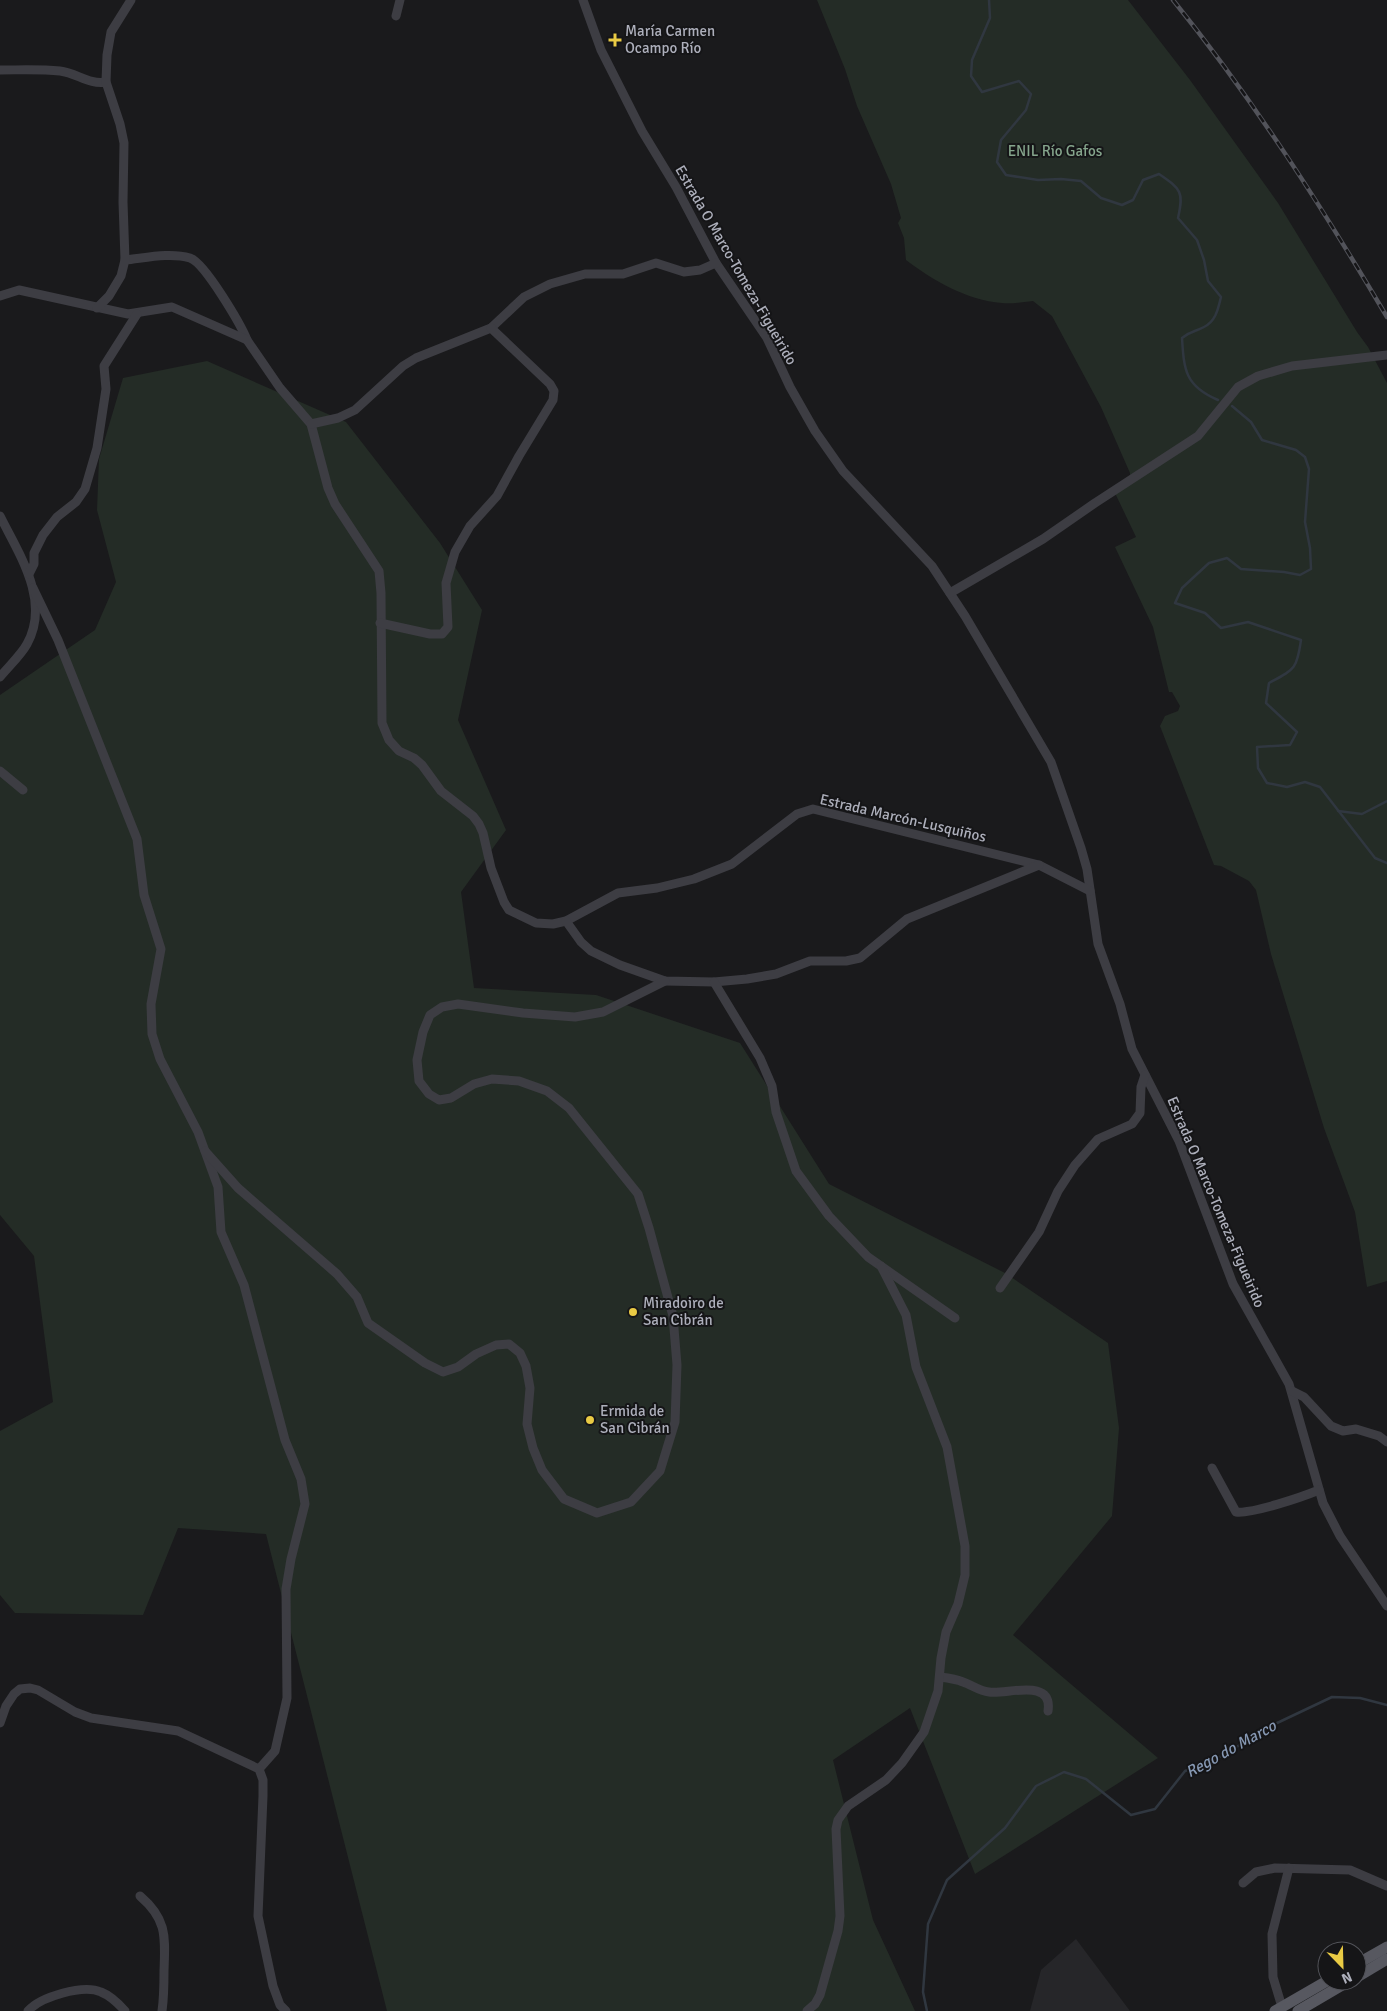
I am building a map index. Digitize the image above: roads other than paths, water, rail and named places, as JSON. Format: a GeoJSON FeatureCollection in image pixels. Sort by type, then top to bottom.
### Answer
{"type":"FeatureCollection","features":[{"type":"Feature","properties":{"kind":"main road"},"geometry":{"type":"LineString","coordinates":[[1367,1958],[1387,1947]]}},
{"type":"Feature","properties":{"kind":"main road"},"geometry":{"type":"LineString","coordinates":[[1367,1971],[1387,1960]]}},
{"type":"Feature","properties":{"kind":"main road"},"geometry":{"type":"LineString","coordinates":[[1279,2009],[1317,1986]]}},
{"type":"Feature","properties":{"kind":"main road"},"geometry":{"type":"LineString","coordinates":[[1298,2011],[1332,1991]]}},
{"type":"Feature","properties":{"kind":"street"},"geometry":{"type":"LineString","coordinates":[[97,308],[109,296],[121,276],[124,260],[124,143],[120,124],[106,82],[107,55],[111,32],[131,0]]}},
{"type":"Feature","properties":{"kind":"street"},"geometry":{"type":"LineString","coordinates":[[396,16],[400,0]]}},
{"type":"Feature","properties":{"kind":"street","name":"Estrada O Marco-Tomeza-Figueirido"},"geometry":{"type":"LineString","coordinates":[[583,0],[602,50],[642,131],[676,187],[716,263],[767,338],[790,388],[815,431],[843,471],[932,566],[965,616],[1051,762],[1081,848],[1098,944],[1120,1004],[1132,1050],[1182,1147],[1198,1195],[1236,1292],[1277,1360],[1292,1391],[1323,1504],[1340,1536],[1387,1606]]}},
{"type":"Feature","properties":{"kind":"street"},"geometry":{"type":"LineString","coordinates":[[0,70],[61,71],[95,84],[106,82]]}},
{"type":"Feature","properties":{"kind":"street","name":"Estrada Marcón-Lusquiños"},"geometry":{"type":"LineString","coordinates":[[124,260],[177,256],[193,259],[214,282],[241,325],[247,340],[280,388],[311,424],[328,488],[335,504],[379,571],[381,593],[382,723],[389,740],[399,751],[414,758],[422,765],[441,791],[473,816],[479,824],[497,888],[510,910],[536,923],[553,924],[566,921],[618,894],[657,888],[694,879],[732,864],[797,814],[813,810],[1039,865],[1090,891]]}},
{"type":"Feature","properties":{"kind":"street"},"geometry":{"type":"LineString","coordinates":[[311,424],[338,418],[355,410],[403,366],[416,358],[491,328],[524,296],[559,282],[585,274],[623,274],[656,263],[684,272],[700,270],[716,263]]}},
{"type":"Feature","properties":{"kind":"street"},"geometry":{"type":"LineString","coordinates":[[0,296],[19,290],[128,314],[172,307],[247,340]]}},
{"type":"Feature","properties":{"kind":"street"},"geometry":{"type":"LineString","coordinates":[[29,574],[34,564],[34,553],[43,535],[57,517],[76,502],[85,489],[97,448],[106,389],[104,366],[137,314]]}},
{"type":"Feature","properties":{"kind":"street"},"geometry":{"type":"LineString","coordinates":[[230,332],[241,325]]}},
{"type":"Feature","properties":{"kind":"street"},"geometry":{"type":"LineString","coordinates":[[380,623],[430,634],[442,634],[448,627],[446,583],[455,552],[470,526],[497,496],[518,456],[554,400],[554,391],[550,384],[491,328]]}},
{"type":"Feature","properties":{"kind":"street"},"geometry":{"type":"LineString","coordinates":[[950,593],[1043,539],[1094,503],[1198,436],[1238,387],[1258,376],[1292,366],[1387,355]]}},
{"type":"Feature","properties":{"kind":"street"},"geometry":{"type":"LineString","coordinates":[[0,516],[29,574],[33,588],[58,640],[137,839],[144,895],[161,949],[151,1004],[152,1034],[160,1059],[198,1132],[218,1187],[221,1232],[244,1286],[285,1440],[301,1479],[305,1504],[291,1559],[286,1588],[287,1698],[275,1750],[259,1769]]}},
{"type":"Feature","properties":{"kind":"street"},"geometry":{"type":"LineString","coordinates":[[0,676],[27,644],[35,620],[33,588]]}},
{"type":"Feature","properties":{"kind":"street"},"geometry":{"type":"LineString","coordinates":[[0,771],[23,790]]}},
{"type":"Feature","properties":{"kind":"street"},"geometry":{"type":"LineString","coordinates":[[566,921],[591,951],[620,966],[665,981],[714,982],[776,974],[810,961],[846,961],[860,958],[907,919],[1039,865]]}},
{"type":"Feature","properties":{"kind":"street"},"geometry":{"type":"LineString","coordinates":[[205,1151],[238,1188],[337,1274],[357,1297],[368,1323],[425,1363],[443,1372],[458,1367],[476,1354],[496,1345],[508,1344],[520,1353],[526,1366],[530,1388],[527,1424],[532,1448],[542,1470],[564,1499],[597,1513],[631,1502],[660,1471],[675,1422],[677,1365],[673,1316],[638,1194],[569,1108],[547,1090],[519,1081],[492,1079],[474,1084],[451,1098],[438,1100],[429,1094],[419,1082],[417,1060],[422,1032],[430,1015],[442,1007],[458,1004],[523,1013],[574,1017],[603,1012],[665,981]]}},
{"type":"Feature","properties":{"kind":"street"},"geometry":{"type":"LineString","coordinates":[[714,982],[760,1058],[772,1086],[776,1112],[796,1171],[829,1216],[868,1257],[955,1318]]}},
{"type":"Feature","properties":{"kind":"street"},"geometry":{"type":"LineString","coordinates":[[1000,1288],[1039,1232],[1058,1191],[1075,1164],[1098,1139],[1132,1124],[1140,1113],[1141,1087],[1145,1075]]}},
{"type":"Feature","properties":{"kind":"street"},"geometry":{"type":"LineString","coordinates":[[807,2011],[815,2004],[820,1995],[838,1931],[840,1916],[836,1829],[838,1820],[848,1806],[886,1780],[918,1743],[929,1721],[938,1691],[944,1644],[958,1604],[965,1576],[964,1546],[947,1447],[916,1366],[906,1315],[881,1266]]}},
{"type":"Feature","properties":{"kind":"street"},"geometry":{"type":"LineString","coordinates":[[1292,1391],[1304,1397],[1331,1426],[1343,1431],[1356,1429],[1379,1436],[1387,1442]]}},
{"type":"Feature","properties":{"kind":"street"},"geometry":{"type":"LineString","coordinates":[[1212,1468],[1236,1512],[1251,1511],[1319,1490]]}},
{"type":"Feature","properties":{"kind":"street"},"geometry":{"type":"LineString","coordinates":[[940,1677],[961,1681],[989,1692],[1020,1689],[1035,1691],[1046,1697],[1048,1711]]}},
{"type":"Feature","properties":{"kind":"street"},"geometry":{"type":"LineString","coordinates":[[0,1723],[6,1706],[14,1694],[20,1689],[30,1688],[38,1690],[75,1712],[91,1718],[178,1731],[259,1769],[263,1780],[263,1796],[258,1916],[273,1986],[283,2010]]}},
{"type":"Feature","properties":{"kind":"street"},"geometry":{"type":"LineString","coordinates":[[1243,1883],[1256,1872],[1275,1868],[1289,1868],[1350,1870],[1387,1886]]}},
{"type":"Feature","properties":{"kind":"street"},"geometry":{"type":"LineString","coordinates":[[1279,2009],[1273,1977],[1272,1934],[1289,1868]]}},
{"type":"Feature","properties":{"kind":"street"},"geometry":{"type":"LineString","coordinates":[[140,1896],[154,1909],[162,1922],[164,1933],[165,1995],[162,2011]]}},
{"type":"Feature","properties":{"kind":"street"},"geometry":{"type":"LineString","coordinates":[[28,2011],[37,2003],[75,1990],[88,1989],[99,1991],[111,1997],[125,2011]]}},
{"type":"Feature","properties":{"kind":"waterway"},"geometry":{"type":"LineString","coordinates":[[989,0],[990,18],[972,60],[971,76],[982,92],[1019,81],[1031,94],[1026,110],[1001,140],[997,162],[1006,175],[1038,180],[1061,179],[1081,181],[1101,198],[1122,205],[1133,200],[1143,180],[1159,174],[1176,188],[1181,202],[1178,218],[1197,240],[1204,260],[1208,281],[1221,297],[1216,314],[1211,321],[1204,327],[1182,338],[1184,359],[1188,376],[1193,383],[1207,395],[1218,400]]}},
{"type":"Feature","properties":{"kind":"waterway"},"geometry":{"type":"LineString","coordinates":[[1232,406],[1251,422],[1262,440],[1296,450],[1305,457],[1309,469],[1305,522],[1310,548],[1311,569],[1300,575],[1241,569],[1227,558],[1209,563],[1182,588],[1175,603],[1205,613],[1221,628],[1248,622],[1301,640],[1296,663],[1289,671],[1269,683],[1266,703],[1297,732],[1290,745],[1257,747],[1258,768],[1267,783],[1287,787],[1305,782],[1320,787],[1375,858],[1387,863]]}},
{"type":"Feature","properties":{"kind":"waterway"},"geometry":{"type":"LineString","coordinates":[[1338,811],[1362,814],[1387,801]]}},
{"type":"Feature","properties":{"kind":"waterway","name":"Rego do Marco"},"geometry":{"type":"LineString","coordinates":[[927,2011],[923,1992],[928,1924],[947,1880],[1005,1828],[1036,1786],[1064,1772],[1086,1779],[1131,1815],[1155,1809],[1185,1771],[1213,1761],[1275,1724],[1332,1697],[1360,1698],[1387,1705]]}},
{"type":"Feature","properties":{"kind":"railway"},"geometry":{"type":"LineString","coordinates":[[1173,0],[1231,76],[1286,154],[1387,317]]}},
{"type":"Feature","properties":{"kind":"place","name":"María Carmen Ocampo Río"},"geometry":{"type":"Point","coordinates":[615,40]}},
{"type":"Feature","properties":{"kind":"place","name":"Miradoiro de San Cibrán"},"geometry":{"type":"Point","coordinates":[633,1312]}},
{"type":"Feature","properties":{"kind":"place","name":"Ermida de San Cibrán"},"geometry":{"type":"Point","coordinates":[590,1420]}},
{"type":"Feature","properties":{"kind":"park label","name":"ENIL Río Gafos"},"geometry":{"type":"Point","coordinates":[1055,151]}}]}
